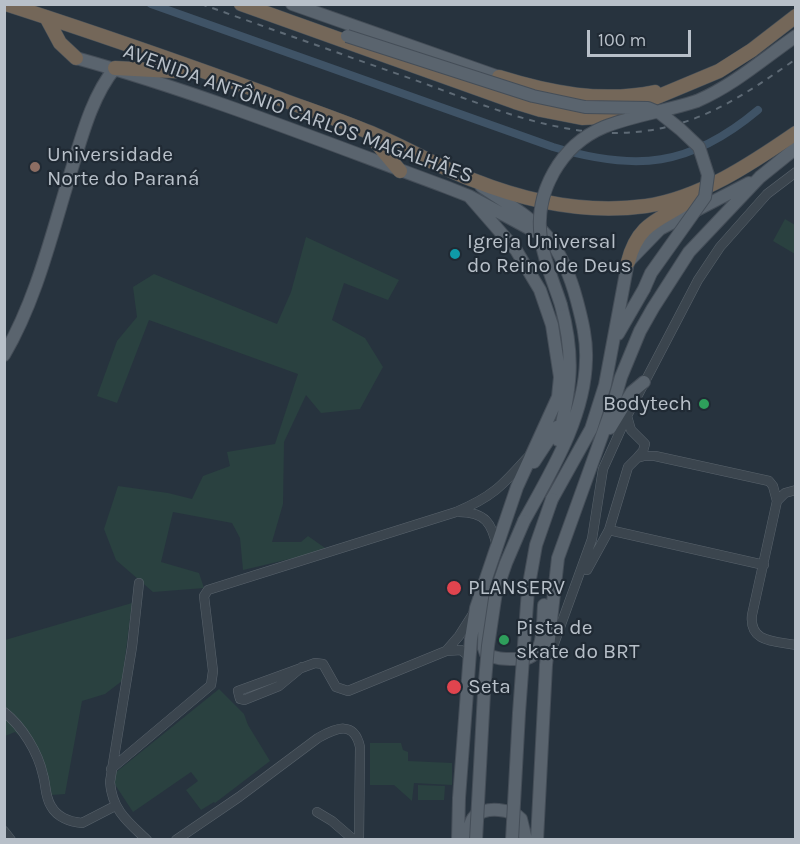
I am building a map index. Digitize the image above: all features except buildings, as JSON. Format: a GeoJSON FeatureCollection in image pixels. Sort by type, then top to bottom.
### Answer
{"type":"FeatureCollection","features":[{"type":"Feature","properties":{"kind":"highway","name":"AVENIDA ANTÔNIO CARLOS MAGALHÃES"},"geometry":{"type":"LineString","coordinates":[[6,4],[212,74],[366,131],[473,180]]}},
{"type":"Feature","properties":{"kind":"highway"},"geometry":{"type":"LineString","coordinates":[[241,4],[515,102],[582,118],[602,117],[621,112],[719,71],[795,16]]}},
{"type":"Feature","properties":{"kind":"highway"},"geometry":{"type":"LineString","coordinates":[[46,17],[60,43],[76,58]]}},
{"type":"Feature","properties":{"kind":"highway"},"geometry":{"type":"LineString","coordinates":[[108,67],[212,74]]}},
{"type":"Feature","properties":{"kind":"highway"},"geometry":{"type":"LineString","coordinates":[[500,77],[545,90],[600,98],[644,94],[695,81]]}},
{"type":"Feature","properties":{"kind":"highway"},"geometry":{"type":"LineString","coordinates":[[366,131],[400,171]]}},
{"type":"Feature","properties":{"kind":"highway"},"geometry":{"type":"LineString","coordinates":[[473,180],[538,201],[600,208],[647,206],[690,193],[728,176],[795,133]]}},
{"type":"Feature","properties":{"kind":"highway"},"geometry":{"type":"LineString","coordinates":[[628,262],[633,245],[645,228],[684,205],[713,183]]}},
{"type":"Feature","properties":{"kind":"main road"},"geometry":{"type":"LineString","coordinates":[[292,4],[500,77]]}},
{"type":"Feature","properties":{"kind":"main road"},"geometry":{"type":"LineString","coordinates":[[337,20],[347,36]]}},
{"type":"Feature","properties":{"kind":"main road"},"geometry":{"type":"LineString","coordinates":[[326,35],[347,36],[533,96],[585,107],[648,108],[660,113],[699,147],[708,175],[705,197],[651,273],[614,340]]}},
{"type":"Feature","properties":{"kind":"main road","name":"AVENIDA ANTÔNIO CARLOS MAGALHÃES"},"geometry":{"type":"LineString","coordinates":[[550,473],[570,393],[571,361],[568,332],[543,248],[540,226],[542,202],[556,167],[583,139],[602,128],[697,101],[718,92],[795,36]]}},
{"type":"Feature","properties":{"kind":"main road","name":"AVENIDA ANTÔNIO CARLOS MAGALHÃES"},"geometry":{"type":"LineString","coordinates":[[76,58],[206,99],[470,196],[506,236],[528,267],[540,290],[552,325],[560,386],[553,408],[530,454],[517,488],[476,608],[459,798],[458,840]]}},
{"type":"Feature","properties":{"kind":"main road"},"geometry":{"type":"LineString","coordinates":[[4,355],[29,304],[82,138],[108,67]]}},
{"type":"Feature","properties":{"kind":"main road"},"geometry":{"type":"LineString","coordinates":[[484,584],[486,610],[484,648],[486,654],[503,659],[532,658],[539,647],[545,604],[558,558],[603,435],[621,377],[636,342],[663,290],[689,252],[760,177],[795,148]]}},
{"type":"Feature","properties":{"kind":"main road"},"geometry":{"type":"LineString","coordinates":[[512,840],[528,590],[536,545],[552,500],[591,429],[605,385],[628,262],[660,229],[760,177]]}},
{"type":"Feature","properties":{"kind":"main road","name":"AVENIDA ANTÔNIO CARLOS MAGALHÃES"},"geometry":{"type":"LineString","coordinates":[[473,180],[525,216],[545,234],[555,247],[573,286],[584,329],[586,361],[584,382],[574,419],[550,473],[524,521],[495,592],[484,693],[476,840]]}},
{"type":"Feature","properties":{"kind":"main road"},"geometry":{"type":"LineString","coordinates":[[470,196],[534,231],[545,234]]}},
{"type":"Feature","properties":{"kind":"main road"},"geometry":{"type":"LineString","coordinates":[[636,342],[644,289]]}},
{"type":"Feature","properties":{"kind":"main road"},"geometry":{"type":"LineString","coordinates":[[603,435],[613,425],[632,392],[644,382]]}},
{"type":"Feature","properties":{"kind":"main road"},"geometry":{"type":"LineString","coordinates":[[517,488],[554,433],[566,410]]}},
{"type":"Feature","properties":{"kind":"main road"},"geometry":{"type":"LineString","coordinates":[[537,840],[546,665],[558,558]]}},
{"type":"Feature","properties":{"kind":"main road"},"geometry":{"type":"LineString","coordinates":[[468,840],[469,828],[475,816],[487,811],[499,811],[511,812],[521,819],[526,840]]}},
{"type":"Feature","properties":{"kind":"street"},"geometry":{"type":"LineString","coordinates":[[546,665],[592,539],[603,469],[644,382],[698,280],[720,247],[767,194],[795,172]]}},
{"type":"Feature","properties":{"kind":"street"},"geometry":{"type":"LineString","coordinates":[[575,590],[609,530],[628,467],[643,451],[645,444],[631,430],[627,416]]}},
{"type":"Feature","properties":{"kind":"street"},"geometry":{"type":"LineString","coordinates":[[111,769],[211,685],[213,671],[204,596],[208,590],[456,512],[494,493],[530,454]]}},
{"type":"Feature","properties":{"kind":"street"},"geometry":{"type":"LineString","coordinates":[[637,458],[655,456],[769,481],[775,491],[777,501],[752,615],[752,629],[754,633],[764,638],[795,645]]}},
{"type":"Feature","properties":{"kind":"street"},"geometry":{"type":"LineString","coordinates":[[777,501],[785,493],[795,490]]}},
{"type":"Feature","properties":{"kind":"street"},"geometry":{"type":"LineString","coordinates":[[456,512],[474,514],[486,520],[494,534],[497,550]]}},
{"type":"Feature","properties":{"kind":"street"},"geometry":{"type":"LineString","coordinates":[[609,530],[764,565]]}},
{"type":"Feature","properties":{"kind":"street"},"geometry":{"type":"LineString","coordinates":[[140,583],[132,647],[111,769],[111,795],[115,806],[147,840]]}},
{"type":"Feature","properties":{"kind":"street"},"geometry":{"type":"LineString","coordinates":[[446,651],[459,636],[476,608]]}},
{"type":"Feature","properties":{"kind":"street"},"geometry":{"type":"LineString","coordinates":[[302,667],[279,686],[244,700],[240,699],[238,691],[302,667],[319,662],[323,664],[336,687],[348,691],[446,651],[461,650],[470,657]]}},
{"type":"Feature","properties":{"kind":"street"},"geometry":{"type":"LineString","coordinates":[[4,712],[23,733],[38,758],[50,806],[56,813],[82,823],[115,806]]}},
{"type":"Feature","properties":{"kind":"street"},"geometry":{"type":"LineString","coordinates":[[176,840],[239,797],[318,738],[345,729],[352,730],[356,734],[360,747],[359,840]]}},
{"type":"Feature","properties":{"kind":"street"},"geometry":{"type":"LineString","coordinates":[[317,812],[332,821],[354,840]]}},
{"type":"Feature","properties":{"kind":"street"},"geometry":{"type":"LineString","coordinates":[[4,831],[11,840]]}},
{"type":"Feature","properties":{"kind":"green space"},"geometry":{"type":"Polygon","coordinates":[[[785,219],[795,225],[795,254],[773,241],[785,219]]]}},
{"type":"Feature","properties":{"kind":"green space"},"geometry":{"type":"Polygon","coordinates":[[[306,237],[399,280],[388,300],[344,283],[332,320],[365,338],[383,367],[360,409],[321,413],[306,395],[284,442],[283,504],[272,542],[301,542],[308,536],[328,550],[243,570],[240,538],[232,523],[173,512],[161,562],[199,573],[204,588],[153,592],[116,560],[104,529],[118,486],[192,499],[203,476],[230,466],[227,452],[275,444],[298,374],[149,320],[117,403],[97,396],[117,341],[137,317],[133,287],[154,274],[277,324],[291,292],[306,237]]]}},
{"type":"Feature","properties":{"kind":"green space"},"geometry":{"type":"Polygon","coordinates":[[[132,603],[122,681],[105,694],[82,701],[65,794],[52,795],[42,756],[15,732],[5,736],[5,640],[132,603]]]}},
{"type":"Feature","properties":{"kind":"green space"},"geometry":{"type":"Polygon","coordinates":[[[219,689],[244,714],[248,725],[270,761],[215,803],[201,810],[186,790],[198,781],[191,772],[133,812],[110,777],[219,689]]]}},
{"type":"Feature","properties":{"kind":"green space"},"geometry":{"type":"Polygon","coordinates":[[[370,743],[401,743],[403,750],[408,752],[408,761],[452,763],[452,785],[414,783],[412,801],[394,785],[370,785],[370,743]]]}},
{"type":"Feature","properties":{"kind":"green space"},"geometry":{"type":"Polygon","coordinates":[[[418,785],[445,786],[444,800],[418,800],[418,785]]]}},
{"type":"Feature","properties":{"kind":"waterway"},"geometry":{"type":"LineString","coordinates":[[151,4],[553,147],[610,160],[661,159],[685,153],[733,129],[758,110]]}},
{"type":"Feature","properties":{"kind":"railway"},"geometry":{"type":"LineString","coordinates":[[201,4],[497,110],[555,126],[585,131],[615,133],[645,131],[687,121],[743,95],[796,59]]}},
{"type":"Feature","properties":{"kind":"place","name":"Universidade Norte do Paraná"},"geometry":{"type":"Point","coordinates":[35,167]}},
{"type":"Feature","properties":{"kind":"place","name":"Igreja Universal do Reino de Deus"},"geometry":{"type":"Point","coordinates":[455,254]}},
{"type":"Feature","properties":{"kind":"place","name":"Bodytech"},"geometry":{"type":"Point","coordinates":[704,404]}},
{"type":"Feature","properties":{"kind":"place","name":"PLANSERV"},"geometry":{"type":"Point","coordinates":[454,588]}},
{"type":"Feature","properties":{"kind":"place","name":"Pista de skate do BRT"},"geometry":{"type":"Point","coordinates":[504,640]}},
{"type":"Feature","properties":{"kind":"place","name":"Seta"},"geometry":{"type":"Point","coordinates":[454,687]}}]}
